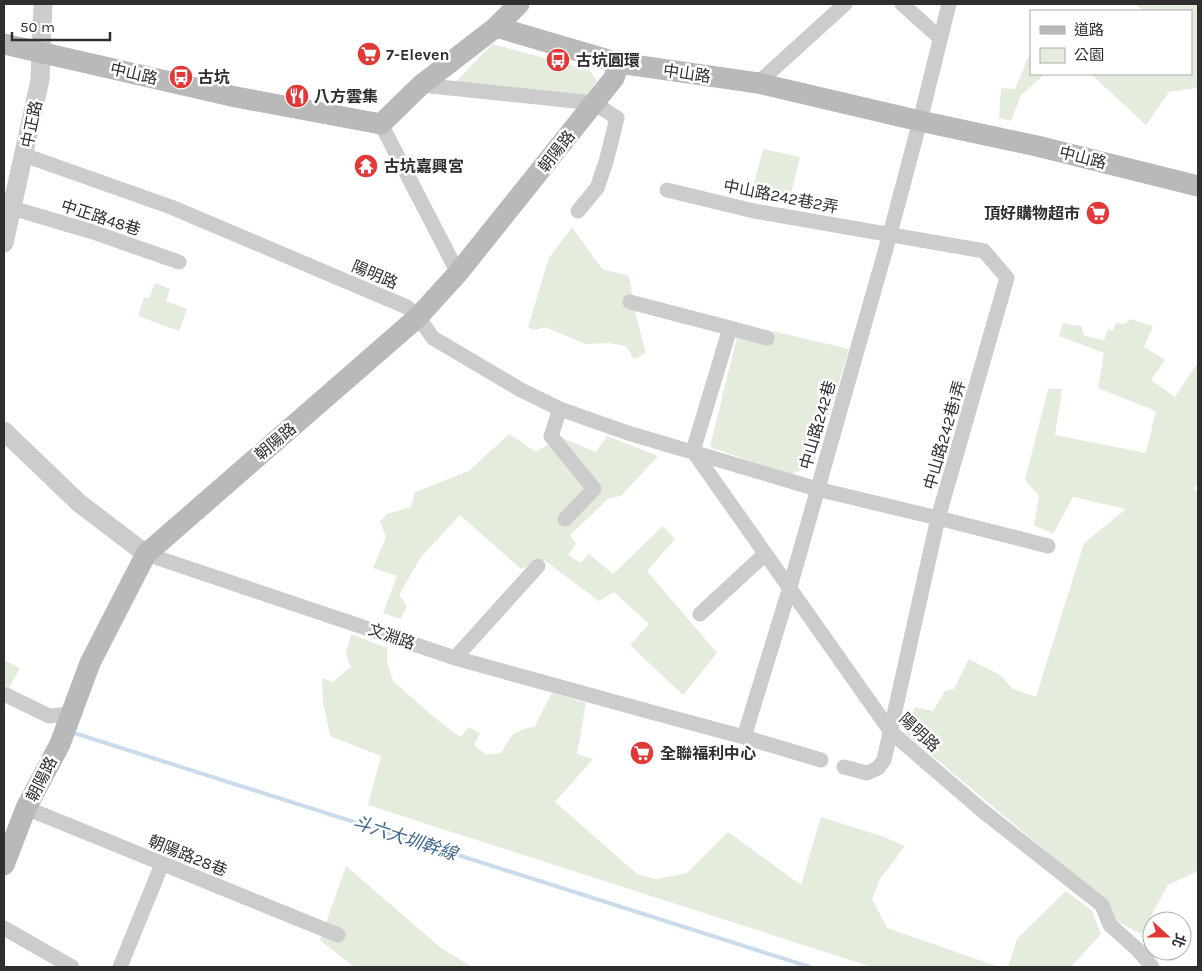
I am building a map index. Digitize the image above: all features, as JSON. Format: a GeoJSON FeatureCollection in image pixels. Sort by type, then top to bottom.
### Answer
{"type":"FeatureCollection","features":[{"type":"Feature","properties":{"kind":"main road"},"geometry":{"type":"LineString","coordinates":[[381,124],[421,85],[496,27],[519,4]]}},
{"type":"Feature","properties":{"kind":"main road","name":"中山路"},"geometry":{"type":"LineString","coordinates":[[496,27],[619,64],[758,83],[920,122],[1037,146],[1198,186]]}},
{"type":"Feature","properties":{"kind":"main road","name":"中山路"},"geometry":{"type":"LineString","coordinates":[[4,44],[236,97],[381,124]]}},
{"type":"Feature","properties":{"kind":"main road","name":"朝陽路"},"geometry":{"type":"LineString","coordinates":[[4,864],[26,808],[60,744],[90,663],[146,554],[418,317],[458,273],[614,78],[619,64]]}},
{"type":"Feature","properties":{"kind":"street","name":"中正路"},"geometry":{"type":"LineString","coordinates":[[4,243],[40,80],[43,4]]}},
{"type":"Feature","properties":{"kind":"street"},"geometry":{"type":"LineString","coordinates":[[758,83],[845,4]]}},
{"type":"Feature","properties":{"kind":"street"},"geometry":{"type":"LineString","coordinates":[[902,4],[940,38]]}},
{"type":"Feature","properties":{"kind":"street","name":"中山路242巷"},"geometry":{"type":"LineString","coordinates":[[744,736],[790,587],[890,234],[949,4]]}},
{"type":"Feature","properties":{"kind":"street"},"geometry":{"type":"LineString","coordinates":[[421,85],[594,103],[617,118],[606,162],[597,188],[578,211]]}},
{"type":"Feature","properties":{"kind":"street"},"geometry":{"type":"LineString","coordinates":[[381,124],[458,273]]}},
{"type":"Feature","properties":{"kind":"street","name":"陽明路"},"geometry":{"type":"LineString","coordinates":[[24,156],[171,207],[407,307],[418,317],[433,338],[521,390],[560,409],[628,433],[817,489],[1048,546]]}},
{"type":"Feature","properties":{"kind":"street","name":"中山路242巷2弄"},"geometry":{"type":"LineString","coordinates":[[667,190],[754,211],[890,234]]}},
{"type":"Feature","properties":{"kind":"street","name":"中正路48巷"},"geometry":{"type":"LineString","coordinates":[[8,218],[93,232],[179,262]]}},
{"type":"Feature","properties":{"kind":"street","name":"中山路242巷1弄"},"geometry":{"type":"LineString","coordinates":[[844,767],[867,773],[878,768],[884,760],[938,518],[1007,278],[984,251],[890,234]]}},
{"type":"Feature","properties":{"kind":"street"},"geometry":{"type":"LineString","coordinates":[[630,302],[767,338]]}},
{"type":"Feature","properties":{"kind":"street"},"geometry":{"type":"LineString","coordinates":[[693,452],[730,328]]}},
{"type":"Feature","properties":{"kind":"street"},"geometry":{"type":"LineString","coordinates":[[560,409],[552,436],[594,489],[566,519]]}},
{"type":"Feature","properties":{"kind":"street","name":"文淵路"},"geometry":{"type":"LineString","coordinates":[[4,431],[78,503],[146,554],[456,658],[744,736],[821,760]]}},
{"type":"Feature","properties":{"kind":"street","name":"陽明路"},"geometry":{"type":"LineString","coordinates":[[693,452],[891,732],[984,812],[1102,905],[1110,925],[1138,950],[1152,967]]}},
{"type":"Feature","properties":{"kind":"street"},"geometry":{"type":"LineString","coordinates":[[700,614],[765,554]]}},
{"type":"Feature","properties":{"kind":"street"},"geometry":{"type":"LineString","coordinates":[[456,658],[538,566]]}},
{"type":"Feature","properties":{"kind":"street"},"geometry":{"type":"LineString","coordinates":[[4,694],[49,716],[70,714]]}},
{"type":"Feature","properties":{"kind":"street","name":"朝陽路28巷"},"geometry":{"type":"LineString","coordinates":[[26,808],[338,935]]}},
{"type":"Feature","properties":{"kind":"street"},"geometry":{"type":"LineString","coordinates":[[120,967],[162,864]]}},
{"type":"Feature","properties":{"kind":"street"},"geometry":{"type":"LineString","coordinates":[[4,928],[72,967]]}},
{"type":"Feature","properties":{"kind":"green space"},"geometry":{"type":"Polygon","coordinates":[[[1135,4],[1198,4],[1198,83],[1196,88],[1169,92],[1146,125],[1092,75],[1192,75],[1192,10],[1143,10],[1135,4]]]}},
{"type":"Feature","properties":{"kind":"green space"},"geometry":{"type":"Polygon","coordinates":[[[492,44],[589,70],[597,81],[586,97],[453,85],[492,44]]]}},
{"type":"Feature","properties":{"kind":"green space"},"geometry":{"type":"Polygon","coordinates":[[[1030,53],[1030,75],[1044,75],[1021,95],[1011,121],[999,118],[1001,88],[1015,89],[1030,53]]]}},
{"type":"Feature","properties":{"kind":"green space"},"geometry":{"type":"Polygon","coordinates":[[[763,149],[800,157],[788,205],[751,196],[763,149]]]}},
{"type":"Feature","properties":{"kind":"green space"},"geometry":{"type":"Polygon","coordinates":[[[572,227],[602,269],[629,276],[635,312],[646,353],[634,359],[626,346],[608,343],[586,344],[545,327],[533,330],[528,327],[549,258],[572,227]]]}},
{"type":"Feature","properties":{"kind":"green space"},"geometry":{"type":"Polygon","coordinates":[[[155,283],[170,289],[166,301],[187,309],[179,331],[138,316],[144,297],[149,299],[155,283]]]}},
{"type":"Feature","properties":{"kind":"green space"},"geometry":{"type":"Polygon","coordinates":[[[1130,319],[1153,326],[1144,347],[1165,360],[1151,380],[1175,397],[1198,362],[1198,483],[1193,489],[1198,492],[1198,871],[1168,885],[1154,911],[1142,911],[1141,934],[1117,921],[1101,897],[905,733],[915,707],[933,711],[945,691],[954,689],[969,659],[1000,675],[1013,689],[1036,697],[1084,543],[1126,509],[1073,497],[1053,534],[1034,525],[1039,496],[1025,480],[1048,389],[1062,389],[1055,435],[1146,453],[1156,411],[1098,388],[1104,353],[1059,336],[1063,323],[1081,326],[1084,336],[1104,340],[1108,329],[1113,331],[1116,323],[1125,324],[1130,319]]]}},
{"type":"Feature","properties":{"kind":"green space"},"geometry":{"type":"Polygon","coordinates":[[[772,331],[849,349],[814,464],[790,475],[710,447],[737,337],[768,345],[772,331]]]}},
{"type":"Feature","properties":{"kind":"green space"},"geometry":{"type":"Polygon","coordinates":[[[509,434],[536,452],[560,437],[596,452],[607,436],[658,456],[621,496],[609,498],[570,535],[576,544],[568,555],[580,563],[589,554],[613,574],[663,526],[675,539],[647,571],[717,653],[683,695],[630,645],[649,624],[614,592],[599,601],[544,560],[521,569],[460,515],[421,557],[399,595],[407,606],[401,619],[383,613],[397,576],[373,568],[386,537],[380,521],[387,514],[411,507],[415,492],[469,471],[509,434]]]}},
{"type":"Feature","properties":{"kind":"green space"},"geometry":{"type":"Polygon","coordinates":[[[351,634],[387,648],[387,662],[393,681],[460,737],[469,727],[480,733],[474,745],[486,755],[501,753],[514,734],[535,726],[552,693],[586,703],[577,754],[593,759],[555,802],[637,874],[656,879],[687,873],[728,832],[801,885],[821,817],[884,837],[905,846],[880,879],[872,899],[887,928],[999,967],[872,967],[368,805],[381,756],[330,736],[323,701],[322,678],[332,682],[351,667],[346,654],[351,634]]]}},
{"type":"Feature","properties":{"kind":"green space"},"geometry":{"type":"Polygon","coordinates":[[[4,660],[20,668],[9,688],[4,685],[4,660]]]}},
{"type":"Feature","properties":{"kind":"green space"},"geometry":{"type":"Polygon","coordinates":[[[346,866],[441,948],[472,967],[354,967],[320,940],[346,866]]]}},
{"type":"Feature","properties":{"kind":"green space"},"geometry":{"type":"Polygon","coordinates":[[[1066,891],[1092,911],[1101,934],[1071,967],[1008,967],[1017,939],[1066,891]]]}},
{"type":"Feature","properties":{"kind":"waterway","name":"斗六大圳幹線"},"geometry":{"type":"LineString","coordinates":[[71,732],[810,967]]}},
{"type":"Feature","properties":{"kind":"place","name":"7-Eleven"},"geometry":{"type":"Point","coordinates":[369,54]}},
{"type":"Feature","properties":{"kind":"place","name":"古坑圓環"},"geometry":{"type":"Point","coordinates":[558,60]}},
{"type":"Feature","properties":{"kind":"place","name":"古坑"},"geometry":{"type":"Point","coordinates":[181,77]}},
{"type":"Feature","properties":{"kind":"place","name":"八方雲集"},"geometry":{"type":"Point","coordinates":[297,96]}},
{"type":"Feature","properties":{"kind":"place","name":"古坑嘉興宮"},"geometry":{"type":"Point","coordinates":[366,166]}},
{"type":"Feature","properties":{"kind":"place","name":"頂好購物超市"},"geometry":{"type":"Point","coordinates":[1098,213]}},
{"type":"Feature","properties":{"kind":"place","name":"全聯福利中心"},"geometry":{"type":"Point","coordinates":[642,753]}}]}
